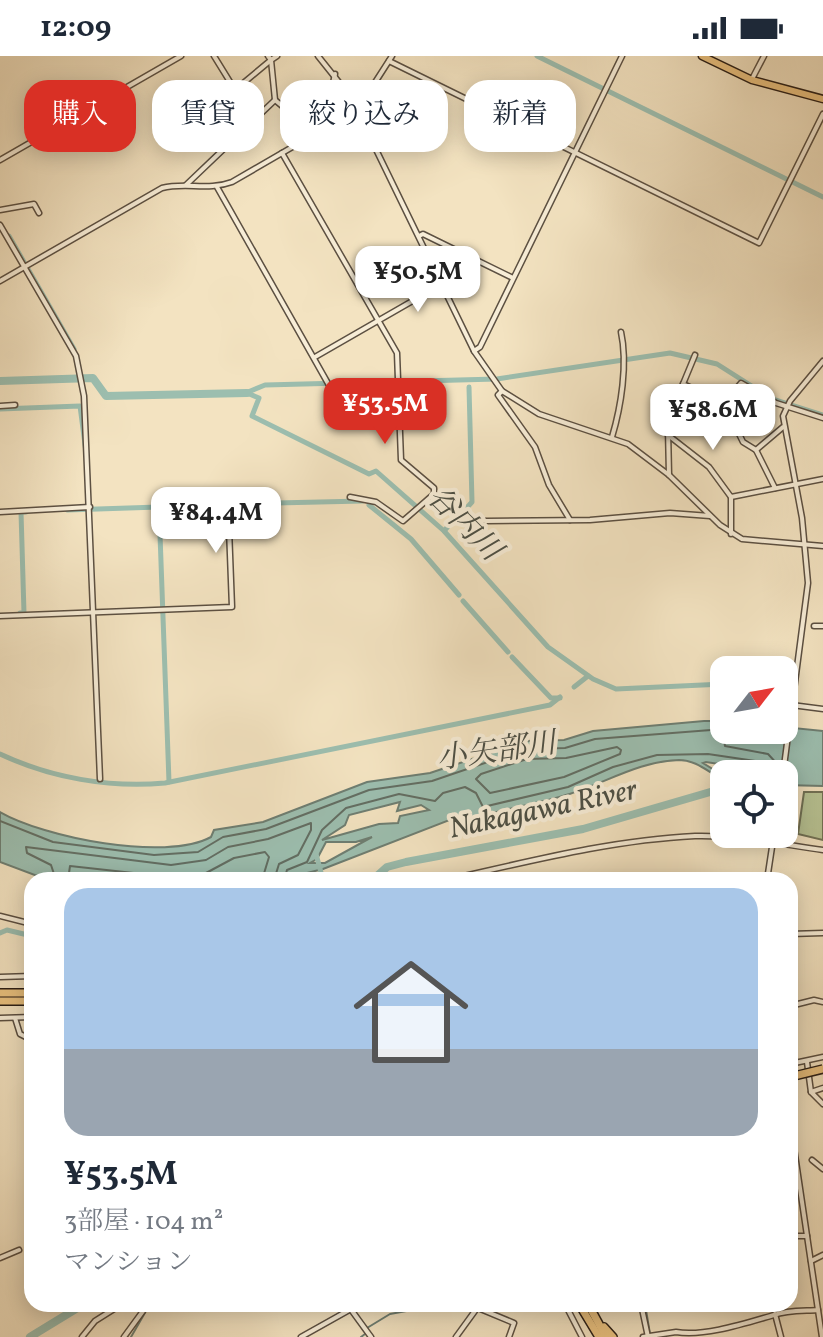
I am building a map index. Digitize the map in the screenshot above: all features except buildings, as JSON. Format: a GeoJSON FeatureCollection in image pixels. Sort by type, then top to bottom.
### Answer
{"type":"FeatureCollection","features":[{"type":"Feature","properties":{"kind":"highway"},"geometry":{"type":"LineString","coordinates":[[0,993],[24,993]]}},
{"type":"Feature","properties":{"kind":"highway"},"geometry":{"type":"LineString","coordinates":[[0,1001],[24,1001]]}},
{"type":"Feature","properties":{"kind":"highway"},"geometry":{"type":"LineString","coordinates":[[798,1075],[823,1069]]}},
{"type":"Feature","properties":{"kind":"highway"},"geometry":{"type":"LineString","coordinates":[[584,1312],[599,1337]]}},
{"type":"Feature","properties":{"kind":"highway"},"geometry":{"type":"LineString","coordinates":[[592,1313],[606,1337]]}},
{"type":"Feature","properties":{"kind":"highway"},"geometry":{"type":"LineString","coordinates":[[592,1313],[613,1337]]}},
{"type":"Feature","properties":{"kind":"highway"},"geometry":{"type":"LineString","coordinates":[[590,1337],[592,1326]]}},
{"type":"Feature","properties":{"kind":"main road"},"geometry":{"type":"LineString","coordinates":[[702,56],[752,80],[823,99]]}},
{"type":"Feature","properties":{"kind":"street"},"geometry":{"type":"LineString","coordinates":[[0,160],[181,56]]}},
{"type":"Feature","properties":{"kind":"street"},"geometry":{"type":"LineString","coordinates":[[214,56],[235,90],[270,58],[277,56]]}},
{"type":"Feature","properties":{"kind":"street"},"geometry":{"type":"LineString","coordinates":[[318,56],[339,80]]}},
{"type":"Feature","properties":{"kind":"street"},"geometry":{"type":"LineString","coordinates":[[576,150],[622,56]]}},
{"type":"Feature","properties":{"kind":"street"},"geometry":{"type":"LineString","coordinates":[[752,80],[764,56]]}},
{"type":"Feature","properties":{"kind":"street"},"geometry":{"type":"LineString","coordinates":[[270,58],[275,100],[280,104]]}},
{"type":"Feature","properties":{"kind":"street"},"geometry":{"type":"LineString","coordinates":[[376,80],[390,58],[464,96]]}},
{"type":"Feature","properties":{"kind":"street"},"geometry":{"type":"LineString","coordinates":[[334,80],[335,74]]}},
{"type":"Feature","properties":{"kind":"street"},"geometry":{"type":"LineString","coordinates":[[186,185],[275,100]]}},
{"type":"Feature","properties":{"kind":"street"},"geometry":{"type":"LineString","coordinates":[[474,351],[480,347],[575,152],[759,243],[823,114]]}},
{"type":"Feature","properties":{"kind":"street"},"geometry":{"type":"LineString","coordinates":[[379,152],[474,351],[502,391],[539,414],[612,437],[639,451],[731,534],[752,542],[823,546]]}},
{"type":"Feature","properties":{"kind":"street"},"geometry":{"type":"LineString","coordinates":[[0,281],[162,188],[186,185],[217,187],[282,153],[397,353],[401,460],[434,488],[432,496],[409,519],[403,521],[367,499],[350,497]]}},
{"type":"Feature","properties":{"kind":"street"},"geometry":{"type":"LineString","coordinates":[[217,187],[330,384]]}},
{"type":"Feature","properties":{"kind":"street"},"geometry":{"type":"LineString","coordinates":[[0,210],[34,204],[39,213]]}},
{"type":"Feature","properties":{"kind":"street"},"geometry":{"type":"LineString","coordinates":[[0,225],[78,363],[84,396],[100,779]]}},
{"type":"Feature","properties":{"kind":"street"},"geometry":{"type":"LineString","coordinates":[[419,236],[423,234],[513,278]]}},
{"type":"Feature","properties":{"kind":"street"},"geometry":{"type":"LineString","coordinates":[[315,357],[442,284]]}},
{"type":"Feature","properties":{"kind":"street"},"geometry":{"type":"LineString","coordinates":[[612,437],[618,424],[623,359],[621,332]]}},
{"type":"Feature","properties":{"kind":"street"},"geometry":{"type":"LineString","coordinates":[[669,475],[668,435],[695,355]]}},
{"type":"Feature","properties":{"kind":"street"},"geometry":{"type":"LineString","coordinates":[[798,671],[808,598],[807,545],[783,427],[788,405],[823,361]]}},
{"type":"Feature","properties":{"kind":"street"},"geometry":{"type":"LineString","coordinates":[[724,403],[741,383],[823,418]]}},
{"type":"Feature","properties":{"kind":"street"},"geometry":{"type":"LineString","coordinates":[[683,384],[724,403],[743,442],[756,450],[775,488]]}},
{"type":"Feature","properties":{"kind":"street"},"geometry":{"type":"LineString","coordinates":[[502,391],[498,395],[535,447],[549,485],[570,520]]}},
{"type":"Feature","properties":{"kind":"street"},"geometry":{"type":"LineString","coordinates":[[0,406],[15,405]]}},
{"type":"Feature","properties":{"kind":"street"},"geometry":{"type":"LineString","coordinates":[[756,450],[783,427]]}},
{"type":"Feature","properties":{"kind":"street"},"geometry":{"type":"LineString","coordinates":[[668,435],[709,467],[731,497],[731,534]]}},
{"type":"Feature","properties":{"kind":"street"},"geometry":{"type":"LineString","coordinates":[[731,497],[823,479]]}},
{"type":"Feature","properties":{"kind":"street"},"geometry":{"type":"LineString","coordinates":[[432,496],[465,517],[478,520],[570,520],[670,513],[710,516]]}},
{"type":"Feature","properties":{"kind":"street"},"geometry":{"type":"LineString","coordinates":[[0,616],[232,607],[228,502]]}},
{"type":"Feature","properties":{"kind":"street"},"geometry":{"type":"LineString","coordinates":[[0,512],[90,507]]}},
{"type":"Feature","properties":{"kind":"street"},"geometry":{"type":"LineString","coordinates":[[814,626],[823,626]]}},
{"type":"Feature","properties":{"kind":"street"},"geometry":{"type":"LineString","coordinates":[[798,707],[823,709]]}},
{"type":"Feature","properties":{"kind":"street"},"geometry":{"type":"LineString","coordinates":[[484,872],[618,844],[710,836]]}},
{"type":"Feature","properties":{"kind":"street"},"geometry":{"type":"LineString","coordinates":[[798,844],[823,850]]}},
{"type":"Feature","properties":{"kind":"street"},"geometry":{"type":"LineString","coordinates":[[768,872],[772,848]]}},
{"type":"Feature","properties":{"kind":"street"},"geometry":{"type":"LineString","coordinates":[[0,916],[24,922]]}},
{"type":"Feature","properties":{"kind":"street"},"geometry":{"type":"LineString","coordinates":[[798,934],[823,933]]}},
{"type":"Feature","properties":{"kind":"street"},"geometry":{"type":"LineString","coordinates":[[0,977],[24,976]]}},
{"type":"Feature","properties":{"kind":"street"},"geometry":{"type":"LineString","coordinates":[[798,1004],[814,1000],[823,1002]]}},
{"type":"Feature","properties":{"kind":"street"},"geometry":{"type":"LineString","coordinates":[[0,1018],[24,1017]]}},
{"type":"Feature","properties":{"kind":"street"},"geometry":{"type":"LineString","coordinates":[[15,1018],[20,1034],[24,1036]]}},
{"type":"Feature","properties":{"kind":"street"},"geometry":{"type":"LineString","coordinates":[[798,1063],[823,1057]]}},
{"type":"Feature","properties":{"kind":"street"},"geometry":{"type":"LineString","coordinates":[[807,1062],[811,1092],[823,1104]]}},
{"type":"Feature","properties":{"kind":"street"},"geometry":{"type":"LineString","coordinates":[[811,1092],[823,1088]]}},
{"type":"Feature","properties":{"kind":"street"},"geometry":{"type":"LineString","coordinates":[[812,1160],[823,1169]]}},
{"type":"Feature","properties":{"kind":"street"},"geometry":{"type":"LineString","coordinates":[[798,1172],[822,1337]]}},
{"type":"Feature","properties":{"kind":"street"},"geometry":{"type":"LineString","coordinates":[[798,1236],[807,1236]]}},
{"type":"Feature","properties":{"kind":"street"},"geometry":{"type":"LineString","coordinates":[[0,1258],[19,1250]]}},
{"type":"Feature","properties":{"kind":"street"},"geometry":{"type":"LineString","coordinates":[[811,1261],[823,1255]]}},
{"type":"Feature","properties":{"kind":"street"},"geometry":{"type":"LineString","coordinates":[[798,1312],[818,1310]]}},
{"type":"Feature","properties":{"kind":"street"},"geometry":{"type":"LineString","coordinates":[[82,1337],[95,1321],[109,1312]]}},
{"type":"Feature","properties":{"kind":"street"},"geometry":{"type":"LineString","coordinates":[[126,1337],[142,1312]]}},
{"type":"Feature","properties":{"kind":"street"},"geometry":{"type":"LineString","coordinates":[[301,1337],[346,1312]]}},
{"type":"Feature","properties":{"kind":"street"},"geometry":{"type":"LineString","coordinates":[[353,1312],[371,1337]]}},
{"type":"Feature","properties":{"kind":"street"},"geometry":{"type":"LineString","coordinates":[[456,1337],[475,1312]]}},
{"type":"Feature","properties":{"kind":"street"},"geometry":{"type":"LineString","coordinates":[[491,1312],[514,1323],[510,1337]]}},
{"type":"Feature","properties":{"kind":"street"},"geometry":{"type":"LineString","coordinates":[[569,1312],[582,1337]]}},
{"type":"Feature","properties":{"kind":"street"},"geometry":{"type":"LineString","coordinates":[[643,1312],[648,1336],[676,1332],[684,1336],[713,1335],[775,1314],[796,1312]]}},
{"type":"Feature","properties":{"kind":"street"},"geometry":{"type":"LineString","coordinates":[[775,1314],[781,1337]]}},
{"type":"Feature","properties":{"kind":"green space"},"geometry":{"type":"Polygon","coordinates":[[[804,792],[823,792],[823,840],[798,834],[804,792]]]}},
{"type":"Feature","properties":{"kind":"water"},"geometry":{"type":"Polygon","coordinates":[[[704,721],[710,721],[710,744],[798,744],[798,728],[823,731],[823,786],[798,785],[798,760],[710,760],[710,763],[703,763],[710,767],[710,771],[692,762],[664,761],[566,795],[452,827],[457,817],[311,872],[27,872],[0,862],[0,812],[45,830],[104,843],[135,847],[190,844],[211,837],[214,830],[263,822],[367,782],[430,773],[526,741],[564,740],[593,731],[704,721]],[[400,802],[349,815],[345,825],[322,840],[379,824],[398,823],[400,816],[429,810],[421,805],[397,811],[400,802]],[[372,837],[356,842],[326,842],[317,859],[310,863],[325,863],[372,837]]]}},
{"type":"Feature","properties":{"kind":"waterway"},"geometry":{"type":"LineString","coordinates":[[537,56],[823,197]]}},
{"type":"Feature","properties":{"kind":"waterway"},"geometry":{"type":"LineString","coordinates":[[9,236],[74,349]]}},
{"type":"Feature","properties":{"kind":"waterway"},"geometry":{"type":"LineString","coordinates":[[248,392],[265,385],[497,379],[670,353],[717,364],[772,399],[823,415]]}},
{"type":"Feature","properties":{"kind":"waterway","name":"谷内川"},"geometry":{"type":"LineString","coordinates":[[0,381],[93,378],[106,396],[247,393]]}},
{"type":"Feature","properties":{"kind":"waterway"},"geometry":{"type":"LineString","coordinates":[[464,511],[472,502],[469,387]]}},
{"type":"Feature","properties":{"kind":"waterway","name":"谷内川"},"geometry":{"type":"LineString","coordinates":[[247,393],[259,398],[252,416],[369,474],[376,471],[444,531],[548,647],[593,679],[616,689],[710,685]]}},
{"type":"Feature","properties":{"kind":"waterway"},"geometry":{"type":"LineString","coordinates":[[0,409],[80,406],[86,452]]}},
{"type":"Feature","properties":{"kind":"waterway"},"geometry":{"type":"LineString","coordinates":[[231,504],[363,501]]}},
{"type":"Feature","properties":{"kind":"waterway"},"geometry":{"type":"LineString","coordinates":[[369,505],[411,539],[459,595]]}},
{"type":"Feature","properties":{"kind":"waterway"},"geometry":{"type":"LineString","coordinates":[[67,510],[159,507],[169,782]]}},
{"type":"Feature","properties":{"kind":"waterway"},"geometry":{"type":"LineString","coordinates":[[20,613],[24,613],[21,512],[26,512]]}},
{"type":"Feature","properties":{"kind":"waterway"},"geometry":{"type":"LineString","coordinates":[[444,531],[452,522]]}},
{"type":"Feature","properties":{"kind":"waterway"},"geometry":{"type":"LineString","coordinates":[[463,601],[508,652]]}},
{"type":"Feature","properties":{"kind":"waterway"},"geometry":{"type":"LineString","coordinates":[[512,657],[551,698],[560,698]]}},
{"type":"Feature","properties":{"kind":"waterway"},"geometry":{"type":"LineString","coordinates":[[574,687],[588,676]]}},
{"type":"Feature","properties":{"kind":"waterway","name":"小矢部川"},"geometry":{"type":"LineString","coordinates":[[0,754],[39,769],[81,779],[123,784],[165,783],[550,705],[560,697]]}},
{"type":"Feature","properties":{"kind":"waterway","name":"Nakagawa River"},"geometry":{"type":"LineString","coordinates":[[381,872],[387,867],[406,862],[583,829],[710,792]]}},
{"type":"Feature","properties":{"kind":"waterway"},"geometry":{"type":"LineString","coordinates":[[316,854],[321,872]]}},
{"type":"Feature","properties":{"kind":"waterway"},"geometry":{"type":"LineString","coordinates":[[0,933],[7,930],[24,934]]}},
{"type":"Feature","properties":{"kind":"waterway","name":"Nakagawa River"},"geometry":{"type":"LineString","coordinates":[[30,1337],[71,1312]]}},
{"type":"Feature","properties":{"kind":"waterway"},"geometry":{"type":"LineString","coordinates":[[131,1337],[145,1312]]}},
{"type":"Feature","properties":{"kind":"waterway"},"geometry":{"type":"LineString","coordinates":[[367,1328],[390,1314],[401,1312]]}},
{"type":"Feature","properties":{"kind":"waterway"},"geometry":{"type":"LineString","coordinates":[[646,1312],[650,1334]]}},
{"type":"Feature","properties":{"kind":"waterway"},"geometry":{"type":"LineString","coordinates":[[361,1337],[365,1334]]}}]}
